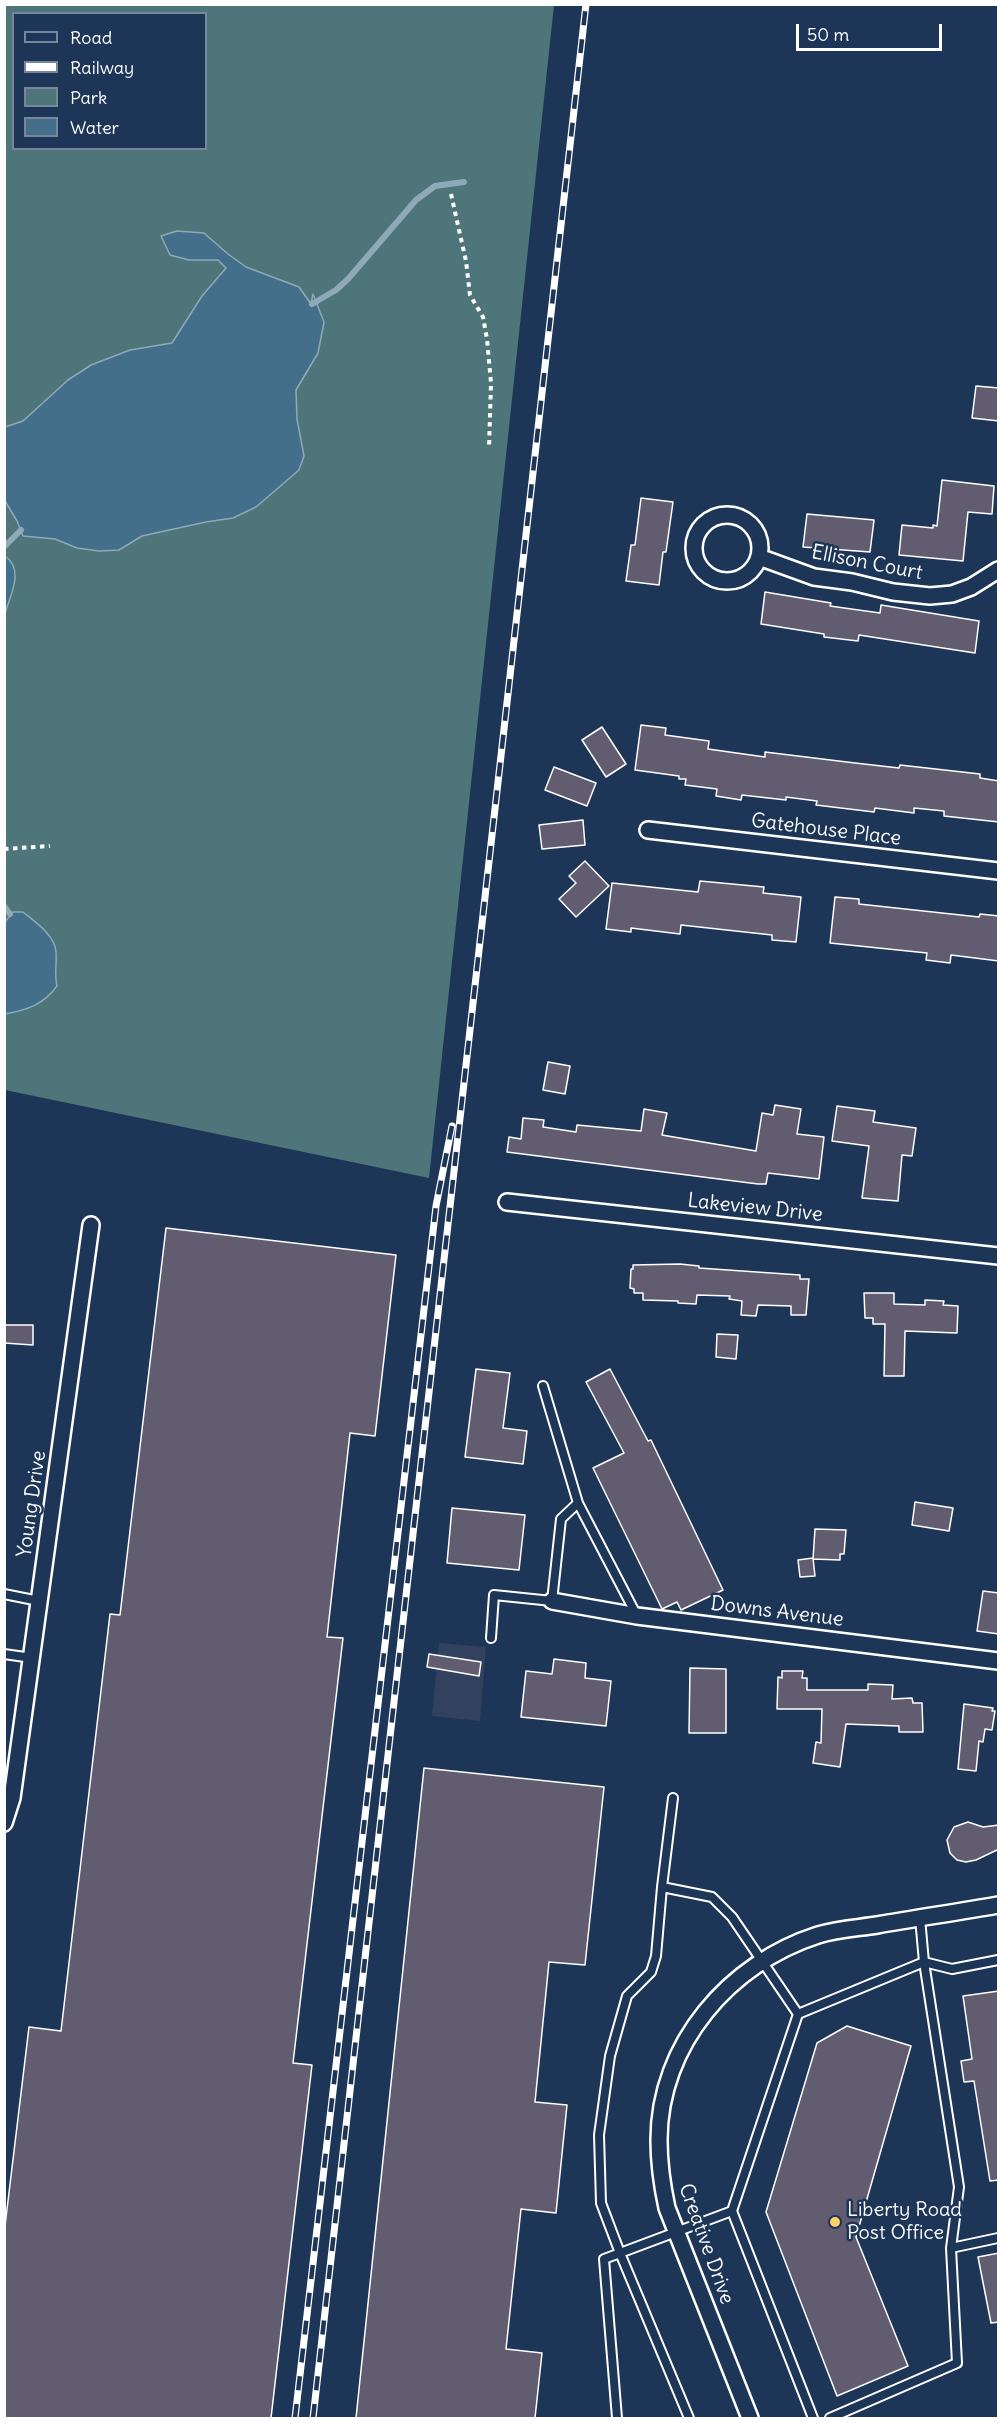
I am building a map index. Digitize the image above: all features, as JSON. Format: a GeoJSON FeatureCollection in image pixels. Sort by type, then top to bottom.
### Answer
{"type":"FeatureCollection","features":[{"type":"Feature","properties":{"kind":"street"},"geometry":{"type":"LineString","coordinates":[[720,515],[742,518],[758,535],[759,557],[748,574],[738,579],[718,579],[701,568],[696,558],[695,538],[700,528],[709,520],[720,515]]}},
{"type":"Feature","properties":{"kind":"street","name":"Ellison Court"},"geometry":{"type":"LineString","coordinates":[[759,557],[814,577],[852,582],[893,592],[930,596],[952,594],[971,587],[999,570]]}},
{"type":"Feature","properties":{"kind":"street","name":"Gatehouse Place"},"geometry":{"type":"LineString","coordinates":[[648,830],[999,871]]}},
{"type":"Feature","properties":{"kind":"street","name":"Lakeview Drive"},"geometry":{"type":"LineString","coordinates":[[507,1202],[999,1256]]}},
{"type":"Feature","properties":{"kind":"street","name":"Young Drive"},"geometry":{"type":"LineString","coordinates":[[4,1823],[12,1798],[91,1225]]}},
{"type":"Feature","properties":{"kind":"street","name":"Downs Avenue"},"geometry":{"type":"LineString","coordinates":[[552,1601],[637,1616],[999,1660]]}},
{"type":"Feature","properties":{"kind":"street","name":"Creative Drive"},"geometry":{"type":"LineString","coordinates":[[750,2418],[667,2208],[660,2174],[658,2138],[663,2101],[672,2068],[702,2015],[722,1992],[762,1960],[791,1945],[821,1934],[999,1905]]}},
{"type":"Feature","properties":{"kind":"lane"},"geometry":{"type":"LineString","coordinates":[[543,1386],[578,1503],[637,1616]]}},
{"type":"Feature","properties":{"kind":"lane"},"geometry":{"type":"LineString","coordinates":[[491,1638],[494,1595],[552,1601],[561,1519],[578,1503]]}},
{"type":"Feature","properties":{"kind":"lane"},"geometry":{"type":"LineString","coordinates":[[4,1594],[39,1601]]}},
{"type":"Feature","properties":{"kind":"lane"},"geometry":{"type":"LineString","coordinates":[[4,1654],[32,1658]]}},
{"type":"Feature","properties":{"kind":"lane"},"geometry":{"type":"LineString","coordinates":[[673,1798],[656,1956],[651,1972],[627,1996],[609,2056],[599,2135],[601,2203],[689,2418]]}},
{"type":"Feature","properties":{"kind":"lane"},"geometry":{"type":"LineString","coordinates":[[662,1887],[712,1897],[732,1917],[798,2014]]}},
{"type":"Feature","properties":{"kind":"lane"},"geometry":{"type":"LineString","coordinates":[[830,2418],[957,2363],[951,2248],[959,2187],[924,1962],[920,1918]]}},
{"type":"Feature","properties":{"kind":"lane"},"geometry":{"type":"LineString","coordinates":[[813,2418],[732,2211],[798,2014],[924,1962],[952,1969],[999,1960]]}},
{"type":"Feature","properties":{"kind":"lane"},"geometry":{"type":"LineString","coordinates":[[617,2418],[604,2259],[676,2234],[732,2211]]}},
{"type":"Feature","properties":{"kind":"lane"},"geometry":{"type":"LineString","coordinates":[[951,2248],[999,2238]]}},
{"type":"Feature","properties":{"kind":"path"},"geometry":{"type":"LineString","coordinates":[[451,194],[466,261],[470,294],[483,317],[487,339],[491,383],[489,448]]}},
{"type":"Feature","properties":{"kind":"path"},"geometry":{"type":"LineString","coordinates":[[4,849],[50,846]]}},
{"type":"Feature","properties":{"kind":"shaded area"},"geometry":{"type":"Polygon","coordinates":[[[439,1643],[486,1647],[480,1721],[432,1716],[439,1643]]]}},
{"type":"Feature","properties":{"kind":"green space"},"geometry":{"type":"Polygon","coordinates":[[[5,5],[554,5],[429,1178],[5,1090],[5,5]]]}},
{"type":"Feature","properties":{"kind":"water"},"geometry":{"type":"Polygon","coordinates":[[[177,231],[204,233],[246,267],[299,287],[311,304],[313,294],[324,322],[318,353],[296,390],[297,419],[304,456],[299,470],[256,507],[233,518],[142,536],[119,550],[99,551],[77,548],[55,539],[23,536],[5,501],[5,427],[23,421],[68,380],[91,365],[130,350],[172,343],[202,296],[226,268],[218,260],[189,260],[170,255],[161,236],[177,231]]]}},
{"type":"Feature","properties":{"kind":"water"},"geometry":{"type":"Polygon","coordinates":[[[5,556],[11,562],[15,575],[5,614],[5,556]]]}},
{"type":"Feature","properties":{"kind":"water"},"geometry":{"type":"Polygon","coordinates":[[[13,912],[23,912],[44,929],[52,940],[56,952],[57,986],[46,998],[34,1006],[5,1014],[5,922],[13,912]]]}},
{"type":"Feature","properties":{"kind":"building"},"geometry":{"type":"Polygon","coordinates":[[[976,386],[999,388],[999,421],[972,418],[976,386]]]}},
{"type":"Feature","properties":{"kind":"building"},"geometry":{"type":"Polygon","coordinates":[[[942,480],[994,486],[992,514],[968,512],[963,561],[899,555],[902,525],[933,528],[933,525],[937,526],[942,480]]]}},
{"type":"Feature","properties":{"kind":"building"},"geometry":{"type":"Polygon","coordinates":[[[641,498],[673,502],[659,585],[626,581],[631,545],[635,545],[641,498]]]}},
{"type":"Feature","properties":{"kind":"building"},"geometry":{"type":"Polygon","coordinates":[[[807,514],[874,520],[870,552],[803,547],[807,514]]]}},
{"type":"Feature","properties":{"kind":"building"},"geometry":{"type":"Polygon","coordinates":[[[765,592],[831,603],[830,606],[880,613],[881,605],[979,621],[975,653],[859,635],[858,641],[824,637],[824,634],[761,624],[765,592]]]}},
{"type":"Feature","properties":{"kind":"building"},"geometry":{"type":"Polygon","coordinates":[[[641,725],[666,728],[665,735],[709,741],[708,749],[765,757],[765,752],[899,768],[900,765],[980,774],[980,778],[999,781],[999,822],[944,816],[944,811],[914,808],[914,813],[875,808],[874,812],[816,805],[817,801],[786,797],[786,800],[742,795],[741,800],[716,796],[717,789],[685,785],[686,779],[679,779],[679,776],[635,770],[641,725]]]}},
{"type":"Feature","properties":{"kind":"building"},"geometry":{"type":"Polygon","coordinates":[[[602,727],[626,764],[606,777],[582,740],[602,727]]]}},
{"type":"Feature","properties":{"kind":"building"},"geometry":{"type":"Polygon","coordinates":[[[554,767],[596,783],[587,806],[545,790],[554,767]]]}},
{"type":"Feature","properties":{"kind":"building"},"geometry":{"type":"Polygon","coordinates":[[[583,820],[585,845],[542,849],[539,825],[583,820]]]}},
{"type":"Feature","properties":{"kind":"building"},"geometry":{"type":"Polygon","coordinates":[[[585,861],[609,886],[576,917],[559,899],[576,883],[569,876],[585,861]]]}},
{"type":"Feature","properties":{"kind":"building"},"geometry":{"type":"Polygon","coordinates":[[[700,881],[764,887],[763,893],[801,897],[796,942],[772,940],[772,935],[681,925],[680,934],[631,928],[631,932],[606,929],[612,883],[698,892],[700,881]]]}},
{"type":"Feature","properties":{"kind":"building"},"geometry":{"type":"Polygon","coordinates":[[[835,897],[859,899],[859,904],[979,917],[980,914],[999,916],[999,961],[951,955],[950,963],[926,960],[927,953],[830,943],[835,897]]]}},
{"type":"Feature","properties":{"kind":"building"},"geometry":{"type":"Polygon","coordinates":[[[548,1062],[570,1066],[565,1094],[543,1090],[548,1062]]]}},
{"type":"Feature","properties":{"kind":"building"},"geometry":{"type":"Polygon","coordinates":[[[775,1105],[801,1109],[797,1134],[824,1137],[819,1179],[768,1173],[766,1184],[758,1184],[507,1152],[509,1137],[521,1139],[523,1118],[544,1120],[543,1127],[576,1132],[577,1125],[641,1131],[644,1109],[667,1113],[662,1135],[756,1151],[762,1113],[773,1115],[775,1105]]]}},
{"type":"Feature","properties":{"kind":"building"},"geometry":{"type":"Polygon","coordinates":[[[837,1106],[875,1111],[873,1122],[916,1128],[912,1156],[902,1155],[898,1201],[862,1198],[869,1146],[832,1141],[837,1106]]]}},
{"type":"Feature","properties":{"kind":"building"},"geometry":{"type":"Polygon","coordinates":[[[166,1228],[396,1255],[375,1436],[350,1433],[327,1637],[343,1638],[293,2063],[312,2065],[271,2418],[4,2418],[4,2234],[29,2027],[61,2031],[110,1614],[120,1615],[166,1228]]]}},
{"type":"Feature","properties":{"kind":"building"},"geometry":{"type":"Polygon","coordinates":[[[633,1265],[699,1266],[699,1268],[800,1275],[800,1279],[809,1279],[806,1315],[791,1315],[791,1306],[758,1305],[756,1316],[741,1315],[742,1301],[729,1299],[730,1296],[697,1295],[696,1304],[643,1300],[643,1293],[634,1293],[634,1289],[630,1288],[633,1265]]]}},
{"type":"Feature","properties":{"kind":"building"},"geometry":{"type":"Polygon","coordinates":[[[864,1293],[894,1293],[894,1304],[925,1305],[925,1300],[944,1301],[943,1305],[958,1306],[957,1333],[905,1331],[904,1376],[884,1376],[885,1324],[873,1324],[873,1318],[865,1318],[864,1293]]]}},
{"type":"Feature","properties":{"kind":"building"},"geometry":{"type":"Polygon","coordinates":[[[4,1325],[33,1325],[33,1345],[4,1343],[4,1325]]]}},
{"type":"Feature","properties":{"kind":"building"},"geometry":{"type":"Polygon","coordinates":[[[717,1334],[738,1335],[736,1359],[716,1357],[717,1334]]]}},
{"type":"Feature","properties":{"kind":"building"},"geometry":{"type":"Polygon","coordinates":[[[476,1369],[510,1373],[503,1428],[527,1431],[523,1464],[465,1457],[476,1369]]]}},
{"type":"Feature","properties":{"kind":"building"},"geometry":{"type":"Polygon","coordinates":[[[610,1369],[648,1441],[651,1440],[723,1590],[681,1610],[677,1602],[662,1609],[593,1468],[624,1453],[586,1382],[610,1369]]]}},
{"type":"Feature","properties":{"kind":"building"},"geometry":{"type":"Polygon","coordinates":[[[915,1502],[953,1508],[949,1531],[912,1525],[915,1502]]]}},
{"type":"Feature","properties":{"kind":"building"},"geometry":{"type":"Polygon","coordinates":[[[452,1508],[525,1515],[519,1570],[447,1563],[452,1508]]]}},
{"type":"Feature","properties":{"kind":"building"},"geometry":{"type":"Polygon","coordinates":[[[815,1529],[846,1530],[844,1554],[840,1554],[840,1560],[813,1559],[815,1529]]]}},
{"type":"Feature","properties":{"kind":"building"},"geometry":{"type":"Polygon","coordinates":[[[813,1558],[815,1576],[800,1577],[798,1560],[813,1558]]]}},
{"type":"Feature","properties":{"kind":"building"},"geometry":{"type":"Polygon","coordinates":[[[983,1591],[999,1593],[999,1634],[977,1631],[983,1591]]]}},
{"type":"Feature","properties":{"kind":"building"},"geometry":{"type":"Polygon","coordinates":[[[429,1654],[481,1662],[479,1676],[427,1667],[429,1654]]]}},
{"type":"Feature","properties":{"kind":"building"},"geometry":{"type":"Polygon","coordinates":[[[554,1659],[586,1663],[585,1678],[611,1681],[606,1726],[521,1717],[526,1671],[552,1674],[554,1659]]]}},
{"type":"Feature","properties":{"kind":"building"},"geometry":{"type":"Polygon","coordinates":[[[690,1668],[726,1669],[726,1733],[689,1733],[690,1668]]]}},
{"type":"Feature","properties":{"kind":"building"},"geometry":{"type":"Polygon","coordinates":[[[782,1671],[803,1671],[802,1678],[807,1678],[807,1690],[868,1690],[868,1684],[893,1685],[892,1699],[912,1698],[913,1703],[922,1703],[923,1732],[899,1732],[899,1726],[846,1724],[840,1767],[813,1763],[816,1742],[821,1743],[822,1709],[777,1709],[778,1677],[782,1678],[782,1671]]]}},
{"type":"Feature","properties":{"kind":"building"},"geometry":{"type":"Polygon","coordinates":[[[964,1704],[993,1708],[992,1711],[995,1711],[992,1730],[985,1729],[983,1742],[979,1741],[976,1771],[958,1769],[964,1704]]]}},
{"type":"Feature","properties":{"kind":"building"},"geometry":{"type":"Polygon","coordinates":[[[424,1768],[604,1787],[585,1965],[549,1962],[535,2102],[567,2105],[556,2213],[521,2209],[506,2349],[542,2353],[535,2418],[356,2418],[424,1768]]]}},
{"type":"Feature","properties":{"kind":"building"},"geometry":{"type":"Polygon","coordinates":[[[968,1822],[983,1827],[999,1825],[999,1849],[976,1860],[966,1862],[957,1860],[950,1853],[947,1840],[954,1827],[968,1822]]]}},
{"type":"Feature","properties":{"kind":"building"},"geometry":{"type":"Polygon","coordinates":[[[999,1991],[999,2180],[990,2181],[974,2081],[964,2082],[961,2061],[972,2059],[963,1996],[999,1991]]]}},
{"type":"Feature","properties":{"kind":"building"},"geometry":{"type":"Polygon","coordinates":[[[847,2026],[911,2046],[856,2237],[908,2366],[837,2396],[766,2212],[817,2043],[847,2026]]]}},
{"type":"Feature","properties":{"kind":"building"},"geometry":{"type":"Polygon","coordinates":[[[999,2253],[999,2322],[991,2323],[978,2257],[999,2253]]]}},
{"type":"Feature","properties":{"kind":"waterway"},"geometry":{"type":"LineString","coordinates":[[312,304],[336,290],[348,279],[416,200],[435,186],[464,182]]}},
{"type":"Feature","properties":{"kind":"waterway"},"geometry":{"type":"LineString","coordinates":[[4,547],[21,530]]}},
{"type":"Feature","properties":{"kind":"waterway"},"geometry":{"type":"LineString","coordinates":[[4,906],[10,914]]}},
{"type":"Feature","properties":{"kind":"railway"},"geometry":{"type":"LineString","coordinates":[[313,2418],[586,4]]}},
{"type":"Feature","properties":{"kind":"railway"},"geometry":{"type":"LineString","coordinates":[[295,2418],[436,1206],[452,1126]]}},
{"type":"Feature","properties":{"kind":"place","name":"Liberty Road Post Office"},"geometry":{"type":"Point","coordinates":[835,2222]}}]}
